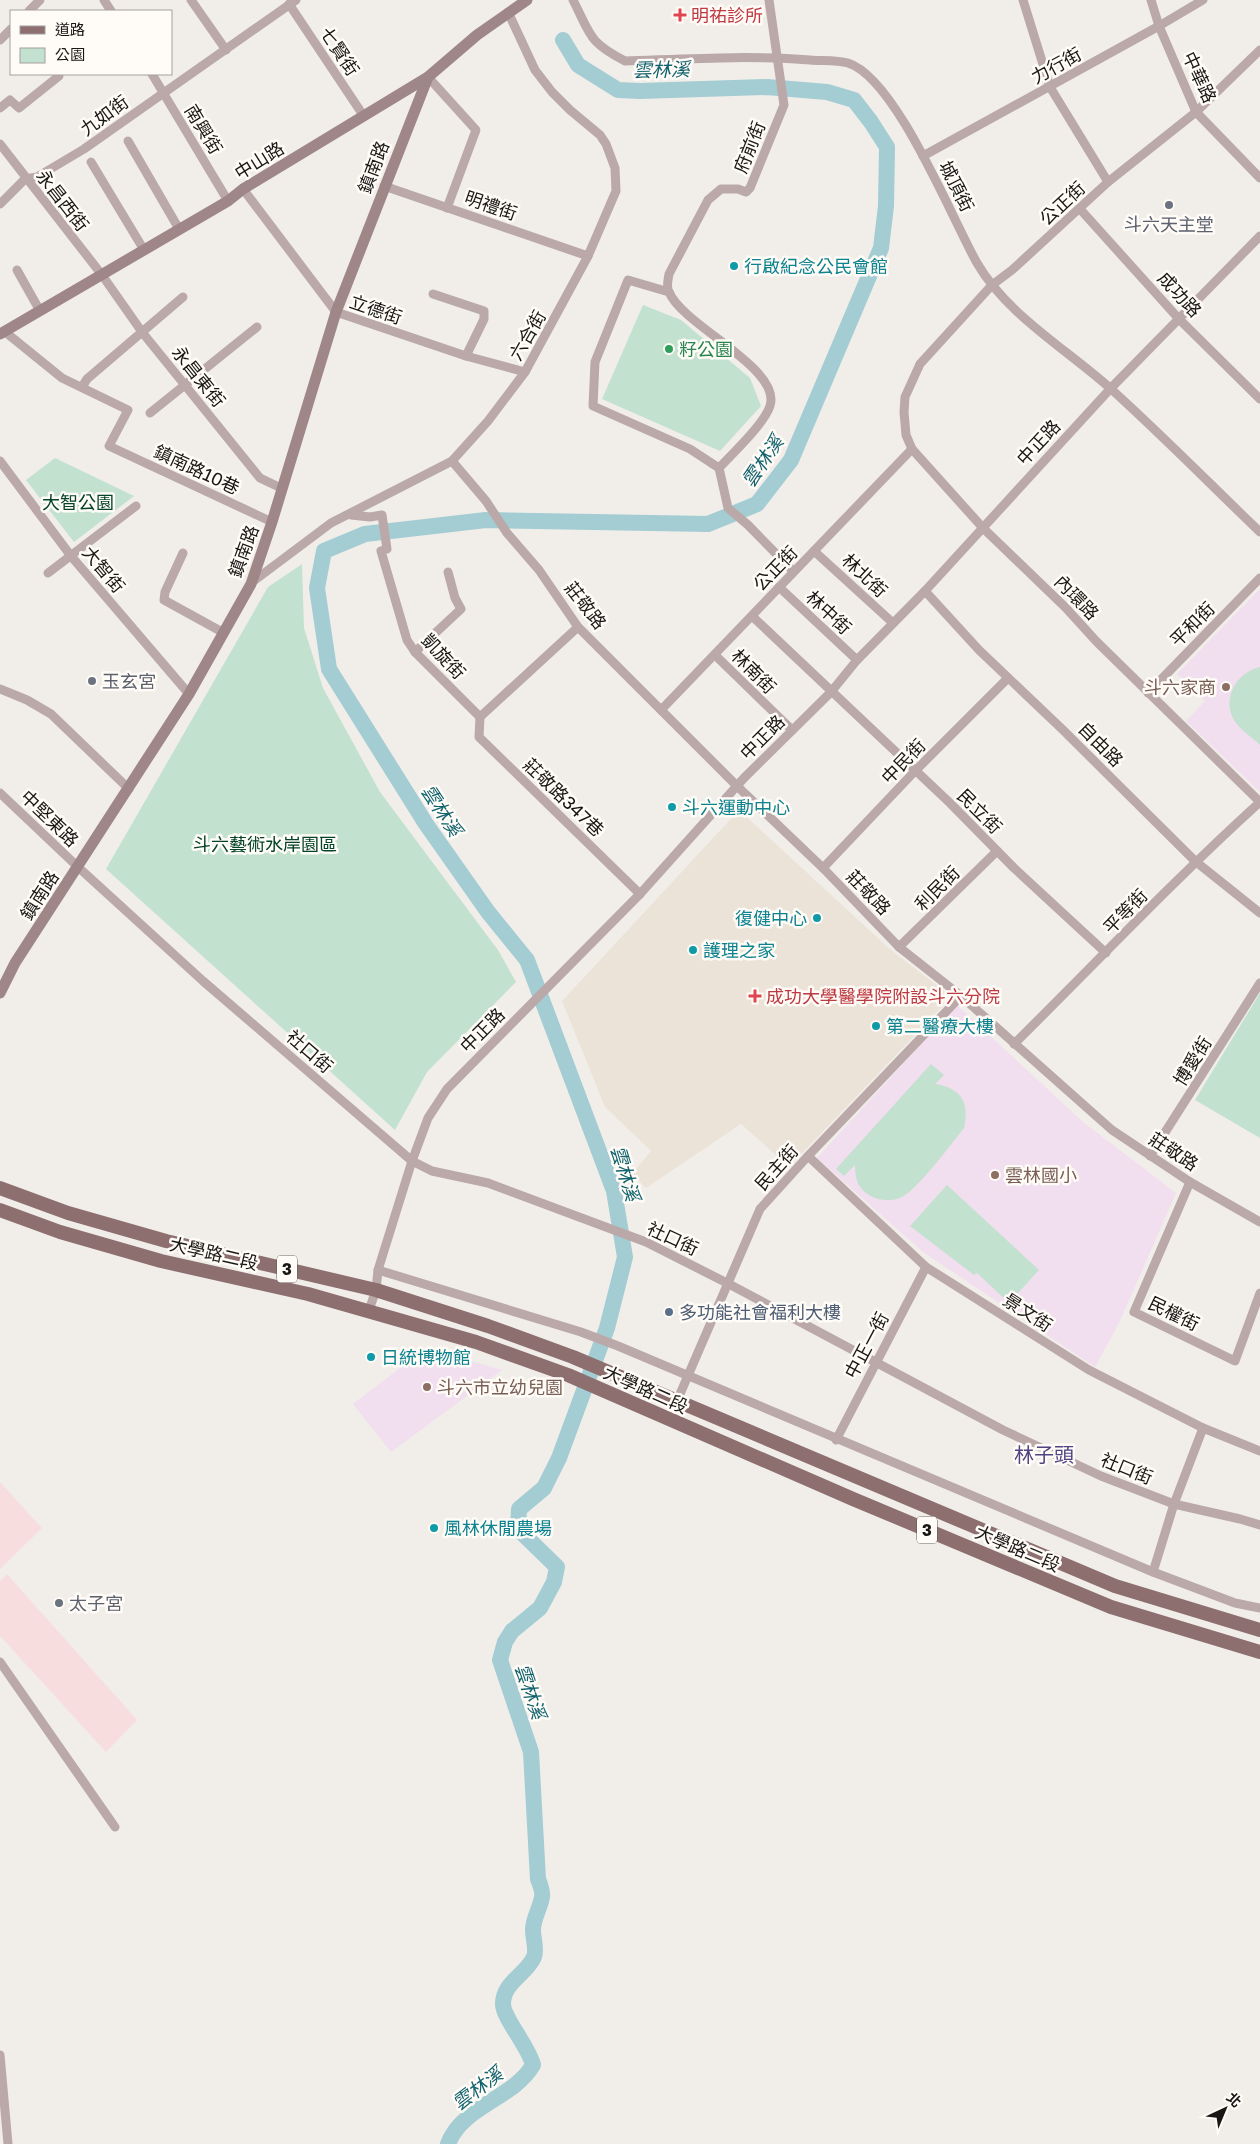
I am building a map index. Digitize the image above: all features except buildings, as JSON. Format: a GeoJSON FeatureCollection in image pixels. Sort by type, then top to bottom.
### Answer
{"type":"FeatureCollection","features":[{"type":"Feature","properties":{"kind":"main road","name":"大學路二段"},"geometry":{"type":"LineString","coordinates":[[0,1188],[68,1213],[166,1241],[376,1290],[488,1326],[573,1357],[1115,1586],[1260,1630]]}},
{"type":"Feature","properties":{"kind":"main road","name":"大學路二段"},"geometry":{"type":"LineString","coordinates":[[0,1210],[60,1232],[161,1261],[369,1310],[476,1342],[568,1375],[774,1465],[1111,1607],[1260,1652]]}},
{"type":"Feature","properties":{"kind":"main road"},"geometry":{"type":"LineString","coordinates":[[60,1232],[68,1213]]}},
{"type":"Feature","properties":{"kind":"main road"},"geometry":{"type":"LineString","coordinates":[[774,1465],[784,1447]]}},
{"type":"Feature","properties":{"kind":"main road"},"geometry":{"type":"LineString","coordinates":[[1184,1628],[1187,1608]]}},
{"type":"Feature","properties":{"kind":"street"},"geometry":{"type":"LineString","coordinates":[[30,10],[40,0]]}},
{"type":"Feature","properties":{"kind":"street"},"geometry":{"type":"LineString","coordinates":[[191,0],[226,50]]}},
{"type":"Feature","properties":{"kind":"street","name":"中山路"},"geometry":{"type":"LineString","coordinates":[[2,333],[228,201],[243,189],[428,77],[508,12],[527,0]]}},
{"type":"Feature","properties":{"kind":"street","name":"城頂街"},"geometry":{"type":"LineString","coordinates":[[573,0],[590,38],[604,51],[625,61],[778,58],[848,64],[864,72],[883,92],[923,156],[978,264],[992,285],[1031,324],[1111,388],[1260,532]]}},
{"type":"Feature","properties":{"kind":"street","name":"府前街"},"geometry":{"type":"LineString","coordinates":[[668,292],[669,274],[708,200],[721,189],[738,189],[746,192],[750,188],[784,105],[769,0]]}},
{"type":"Feature","properties":{"kind":"street"},"geometry":{"type":"LineString","coordinates":[[1023,0],[1050,87],[1108,182]]}},
{"type":"Feature","properties":{"kind":"street","name":"中華路"},"geometry":{"type":"LineString","coordinates":[[1151,0],[1159,26],[1196,112],[1260,178]]}},
{"type":"Feature","properties":{"kind":"street","name":"力行街"},"geometry":{"type":"LineString","coordinates":[[923,156],[1050,87],[1203,0]]}},
{"type":"Feature","properties":{"kind":"street","name":"九如街"},"geometry":{"type":"LineString","coordinates":[[26,179],[37,177],[84,149],[292,2]]}},
{"type":"Feature","properties":{"kind":"street","name":"七賢街"},"geometry":{"type":"LineString","coordinates":[[292,2],[363,115]]}},
{"type":"Feature","properties":{"kind":"street","name":"六合街"},"geometry":{"type":"LineString","coordinates":[[251,584],[332,523],[351,515],[452,461],[488,421],[525,372],[588,256],[616,191],[614,168],[606,144],[600,135],[552,92],[536,70],[508,12]]}},
{"type":"Feature","properties":{"kind":"street"},"geometry":{"type":"LineString","coordinates":[[0,40],[10,30]]}},
{"type":"Feature","properties":{"kind":"street","name":"公正街"},"geometry":{"type":"LineString","coordinates":[[905,397],[920,364],[992,285],[1012,270],[1108,182],[1196,112],[1260,50]]}},
{"type":"Feature","properties":{"kind":"street","name":"南興街"},"geometry":{"type":"LineString","coordinates":[[153,75],[228,201]]}},
{"type":"Feature","properties":{"kind":"street"},"geometry":{"type":"LineString","coordinates":[[0,108],[10,100],[19,108],[59,76]]}},
{"type":"Feature","properties":{"kind":"street"},"geometry":{"type":"LineString","coordinates":[[428,77],[476,130],[447,208]]}},
{"type":"Feature","properties":{"kind":"street","name":"鎮南路"},"geometry":{"type":"LineString","coordinates":[[0,993],[16,963],[189,694],[251,584],[272,522],[336,312],[428,77]]}},
{"type":"Feature","properties":{"kind":"street"},"geometry":{"type":"LineString","coordinates":[[128,141],[179,230]]}},
{"type":"Feature","properties":{"kind":"street","name":"永昌西街"},"geometry":{"type":"LineString","coordinates":[[0,144],[102,275]]}},
{"type":"Feature","properties":{"kind":"street"},"geometry":{"type":"LineString","coordinates":[[91,162],[144,250]]}},
{"type":"Feature","properties":{"kind":"street"},"geometry":{"type":"LineString","coordinates":[[0,204],[26,179]]}},
{"type":"Feature","properties":{"kind":"street","name":"明禮街"},"geometry":{"type":"LineString","coordinates":[[384,186],[588,256]]}},
{"type":"Feature","properties":{"kind":"street","name":"立德街"},"geometry":{"type":"LineString","coordinates":[[243,189],[336,312],[466,356],[525,372]]}},
{"type":"Feature","properties":{"kind":"street","name":"成功路"},"geometry":{"type":"LineString","coordinates":[[1080,209],[1179,319],[1260,399]]}},
{"type":"Feature","properties":{"kind":"street","name":"中正路"},"geometry":{"type":"LineString","coordinates":[[369,1310],[376,1290],[378,1270],[412,1161],[428,1118],[447,1089],[640,894],[737,786],[830,692],[858,660],[925,591],[1111,388],[1260,236]]}},
{"type":"Feature","properties":{"kind":"street"},"geometry":{"type":"LineString","coordinates":[[17,270],[40,311]]}},
{"type":"Feature","properties":{"kind":"street","name":"永昌東街"},"geometry":{"type":"LineString","coordinates":[[102,275],[142,332],[260,478],[281,488]]}},
{"type":"Feature","properties":{"kind":"street"},"geometry":{"type":"LineString","coordinates":[[719,468],[762,420],[770,404],[770,391],[762,375],[680,308],[668,292],[628,280],[595,362],[593,406],[690,449],[719,468],[728,508],[748,525],[793,571]]}},
{"type":"Feature","properties":{"kind":"street"},"geometry":{"type":"LineString","coordinates":[[433,294],[484,311],[484,319],[466,356]]}},
{"type":"Feature","properties":{"kind":"street"},"geometry":{"type":"LineString","coordinates":[[2,333],[62,378],[82,387],[87,379],[183,297]]}},
{"type":"Feature","properties":{"kind":"street"},"geometry":{"type":"LineString","coordinates":[[150,413],[257,327]]}},
{"type":"Feature","properties":{"kind":"street","name":"鎮南路10巷"},"geometry":{"type":"LineString","coordinates":[[82,387],[128,410],[109,446],[272,522]]}},
{"type":"Feature","properties":{"kind":"street","name":"內環路"},"geometry":{"type":"LineString","coordinates":[[905,397],[906,435],[912,449],[983,528],[1260,802]]}},
{"type":"Feature","properties":{"kind":"street","name":"公正街"},"geometry":{"type":"LineString","coordinates":[[661,710],[912,449]]}},
{"type":"Feature","properties":{"kind":"street","name":"莊敬路"},"geometry":{"type":"LineString","coordinates":[[452,461],[539,570],[578,627],[737,786],[824,868],[899,947],[961,996],[1112,1130],[1190,1182],[1260,1222]]}},
{"type":"Feature","properties":{"kind":"street","name":"大智街"},"geometry":{"type":"LineString","coordinates":[[0,462],[71,556],[189,694]]}},
{"type":"Feature","properties":{"kind":"street"},"geometry":{"type":"LineString","coordinates":[[48,573],[136,506]]}},
{"type":"Feature","properties":{"kind":"street","name":"凱旋街"},"geometry":{"type":"LineString","coordinates":[[351,515],[370,517],[382,515],[387,549],[381,551],[407,640],[415,652],[480,717]]}},
{"type":"Feature","properties":{"kind":"street","name":"林北街"},"geometry":{"type":"LineString","coordinates":[[814,551],[893,623]]}},
{"type":"Feature","properties":{"kind":"street"},"geometry":{"type":"LineString","coordinates":[[183,553],[165,592],[164,600],[224,633]]}},
{"type":"Feature","properties":{"kind":"street"},"geometry":{"type":"LineString","coordinates":[[415,652],[461,609],[448,572]]}},
{"type":"Feature","properties":{"kind":"street","name":"平和街"},"geometry":{"type":"LineString","coordinates":[[1148,692],[1260,578]]}},
{"type":"Feature","properties":{"kind":"street","name":"林中街"},"geometry":{"type":"LineString","coordinates":[[779,587],[858,660]]}},
{"type":"Feature","properties":{"kind":"street","name":"自由路"},"geometry":{"type":"LineString","coordinates":[[925,591],[979,650],[1195,861],[1260,913]]}},
{"type":"Feature","properties":{"kind":"street","name":"民立街"},"geometry":{"type":"LineString","coordinates":[[752,616],[1106,953]]}},
{"type":"Feature","properties":{"kind":"street"},"geometry":{"type":"LineString","coordinates":[[480,717],[578,627]]}},
{"type":"Feature","properties":{"kind":"street","name":"林南街"},"geometry":{"type":"LineString","coordinates":[[715,655],[792,730]]}},
{"type":"Feature","properties":{"kind":"street","name":"中民街"},"geometry":{"type":"LineString","coordinates":[[824,868],[915,771],[1008,678]]}},
{"type":"Feature","properties":{"kind":"street"},"geometry":{"type":"LineString","coordinates":[[0,689],[27,700],[51,714],[129,788]]}},
{"type":"Feature","properties":{"kind":"street","name":"莊敬路347巷"},"geometry":{"type":"LineString","coordinates":[[480,717],[479,737],[640,894]]}},
{"type":"Feature","properties":{"kind":"street","name":"中堅東路"},"geometry":{"type":"LineString","coordinates":[[0,792],[78,867]]}},
{"type":"Feature","properties":{"kind":"street","name":"平等街"},"geometry":{"type":"LineString","coordinates":[[1014,1044],[1195,861],[1260,802]]}},
{"type":"Feature","properties":{"kind":"street","name":"利民街"},"geometry":{"type":"LineString","coordinates":[[899,947],[997,851]]}},
{"type":"Feature","properties":{"kind":"street","name":"社口街"},"geometry":{"type":"LineString","coordinates":[[78,867],[203,981],[412,1161],[432,1170],[488,1183],[646,1242],[727,1282],[1012,1434],[1101,1476],[1174,1504],[1260,1525]]}},
{"type":"Feature","properties":{"kind":"street","name":"博愛街"},"geometry":{"type":"LineString","coordinates":[[1150,1156],[1260,983]]}},
{"type":"Feature","properties":{"kind":"street","name":"民主街"},"geometry":{"type":"LineString","coordinates":[[677,1401],[760,1209],[961,996]]}},
{"type":"Feature","properties":{"kind":"street","name":"景文街"},"geometry":{"type":"LineString","coordinates":[[808,1156],[926,1266],[1089,1370],[1203,1428],[1260,1451]]}},
{"type":"Feature","properties":{"kind":"street","name":"民權街"},"geometry":{"type":"LineString","coordinates":[[1190,1182],[1134,1312],[1235,1361],[1260,1294]]}},
{"type":"Feature","properties":{"kind":"street","name":"中正一街"},"geometry":{"type":"LineString","coordinates":[[836,1440],[926,1266]]}},
{"type":"Feature","properties":{"kind":"street","name":"大學路二段"},"geometry":{"type":"LineString","coordinates":[[378,1270],[581,1332],[618,1346],[836,1440],[1153,1572],[1235,1603],[1260,1608]]}},
{"type":"Feature","properties":{"kind":"street"},"geometry":{"type":"LineString","coordinates":[[1153,1572],[1174,1504],[1203,1428]]}},
{"type":"Feature","properties":{"kind":"street"},"geometry":{"type":"LineString","coordinates":[[0,1662],[114,1827]]}},
{"type":"Feature","properties":{"kind":"street"},"geometry":{"type":"LineString","coordinates":[[0,2055],[8,2144]]}},
{"type":"Feature","properties":{"kind":"shaded area","name":"斗六家商"},"geometry":{"type":"Polygon","coordinates":[[[1260,589],[1260,792],[1186,721],[1205,701],[1177,674],[1260,589]]]}},
{"type":"Feature","properties":{"kind":"shaded area","name":"成功大學醫學院附設斗六分院"},"geometry":{"type":"Polygon","coordinates":[[[739,810],[891,950],[944,991],[942,1007],[789,1167],[741,1124],[646,1188],[632,1174],[651,1151],[605,1107],[562,1001],[739,810]]]}},
{"type":"Feature","properties":{"kind":"shaded area","name":"雲林國小"},"geometry":{"type":"Polygon","coordinates":[[[957,1005],[1083,1122],[1176,1193],[1119,1323],[1095,1367],[923,1252],[817,1158],[957,1005]]]}},
{"type":"Feature","properties":{"kind":"shaded area","name":"斗六市立幼兒園"},"geometry":{"type":"Polygon","coordinates":[[[426,1348],[502,1370],[391,1452],[353,1404],[426,1348]]]}},
{"type":"Feature","properties":{"kind":"shaded area"},"geometry":{"type":"Polygon","coordinates":[[[0,1482],[42,1528],[0,1569],[0,1482]]]}},
{"type":"Feature","properties":{"kind":"shaded area"},"geometry":{"type":"Polygon","coordinates":[[[7,1574],[137,1720],[106,1752],[0,1636],[0,1581],[7,1574]]]}},
{"type":"Feature","properties":{"kind":"green space","name":"籽公園"},"geometry":{"type":"Polygon","coordinates":[[[643,305],[681,320],[750,378],[761,406],[720,451],[602,399],[643,305]]]}},
{"type":"Feature","properties":{"kind":"green space","name":"大智公園"},"geometry":{"type":"Polygon","coordinates":[[[55,458],[134,496],[74,542],[26,480],[55,458]]]}},
{"type":"Feature","properties":{"kind":"green space","name":"斗六藝術水岸園區"},"geometry":{"type":"Polygon","coordinates":[[[302,564],[304,628],[323,688],[380,792],[498,950],[516,982],[427,1072],[395,1130],[106,869],[268,587],[302,564]]]}},
{"type":"Feature","properties":{"kind":"green space"},"geometry":{"type":"Polygon","coordinates":[[[1260,667],[1260,745],[1236,723],[1231,714],[1230,697],[1238,681],[1244,675],[1260,667]]]}},
{"type":"Feature","properties":{"kind":"green space"},"geometry":{"type":"Polygon","coordinates":[[[1260,993],[1260,1138],[1195,1100],[1260,993]]]}},
{"type":"Feature","properties":{"kind":"green space"},"geometry":{"type":"Polygon","coordinates":[[[931,1064],[944,1075],[935,1084],[951,1089],[961,1098],[966,1111],[964,1128],[934,1166],[909,1192],[894,1200],[881,1200],[873,1197],[859,1186],[855,1165],[844,1176],[836,1169],[931,1064]]]}},
{"type":"Feature","properties":{"kind":"green space"},"geometry":{"type":"Polygon","coordinates":[[[947,1185],[1039,1270],[1009,1303],[977,1273],[974,1275],[910,1226],[947,1185]]]}},
{"type":"Feature","properties":{"kind":"waterway","name":"雲林溪"},"geometry":{"type":"LineString","coordinates":[[448,2144],[464,2120],[513,2086],[524,2077],[533,2065],[527,2050],[507,2017],[503,2004],[507,1990],[534,1957],[533,1926],[542,1895],[538,1879],[531,1752],[500,1660],[505,1642],[512,1631],[540,1608],[554,1582],[557,1567],[518,1529],[519,1509],[544,1488],[559,1458],[607,1328],[625,1257],[614,1191],[527,960],[488,912],[426,824],[329,669],[317,588],[324,551],[365,534],[486,520],[708,524],[757,504],[791,460],[881,248],[886,206],[887,147],[854,100],[827,92],[767,87],[618,90],[578,65],[563,40]]}},
{"type":"Feature","properties":{"kind":"place","name":"明祐診所"},"geometry":{"type":"Point","coordinates":[680,15]}},
{"type":"Feature","properties":{"kind":"place","name":"斗六天主堂"},"geometry":{"type":"Point","coordinates":[1169,205]}},
{"type":"Feature","properties":{"kind":"place","name":"行啟紀念公民會館"},"geometry":{"type":"Point","coordinates":[734,266]}},
{"type":"Feature","properties":{"kind":"place","name":"籽公園"},"geometry":{"type":"Point","coordinates":[669,349]}},
{"type":"Feature","properties":{"kind":"place","name":"玉玄宮"},"geometry":{"type":"Point","coordinates":[92,681]}},
{"type":"Feature","properties":{"kind":"place","name":"斗六家商"},"geometry":{"type":"Point","coordinates":[1226,687]}},
{"type":"Feature","properties":{"kind":"place","name":"斗六運動中心"},"geometry":{"type":"Point","coordinates":[672,807]}},
{"type":"Feature","properties":{"kind":"place","name":"復健中心"},"geometry":{"type":"Point","coordinates":[817,918]}},
{"type":"Feature","properties":{"kind":"place","name":"護理之家"},"geometry":{"type":"Point","coordinates":[693,950]}},
{"type":"Feature","properties":{"kind":"place","name":"成功大學醫學院附設斗六分院"},"geometry":{"type":"Point","coordinates":[755,996]}},
{"type":"Feature","properties":{"kind":"place","name":"第二醫療大樓"},"geometry":{"type":"Point","coordinates":[876,1026]}},
{"type":"Feature","properties":{"kind":"place","name":"雲林國小"},"geometry":{"type":"Point","coordinates":[995,1175]}},
{"type":"Feature","properties":{"kind":"place","name":"多功能社會福利大樓"},"geometry":{"type":"Point","coordinates":[669,1312]}},
{"type":"Feature","properties":{"kind":"place","name":"日統博物館"},"geometry":{"type":"Point","coordinates":[371,1357]}},
{"type":"Feature","properties":{"kind":"place","name":"斗六市立幼兒園"},"geometry":{"type":"Point","coordinates":[427,1387]}},
{"type":"Feature","properties":{"kind":"place","name":"風林休閒農場"},"geometry":{"type":"Point","coordinates":[434,1528]}},
{"type":"Feature","properties":{"kind":"place","name":"太子宮"},"geometry":{"type":"Point","coordinates":[59,1603]}},
{"type":"Feature","properties":{"kind":"district","name":"林子頭"},"geometry":{"type":"Point","coordinates":[1044,1454]}}]}
